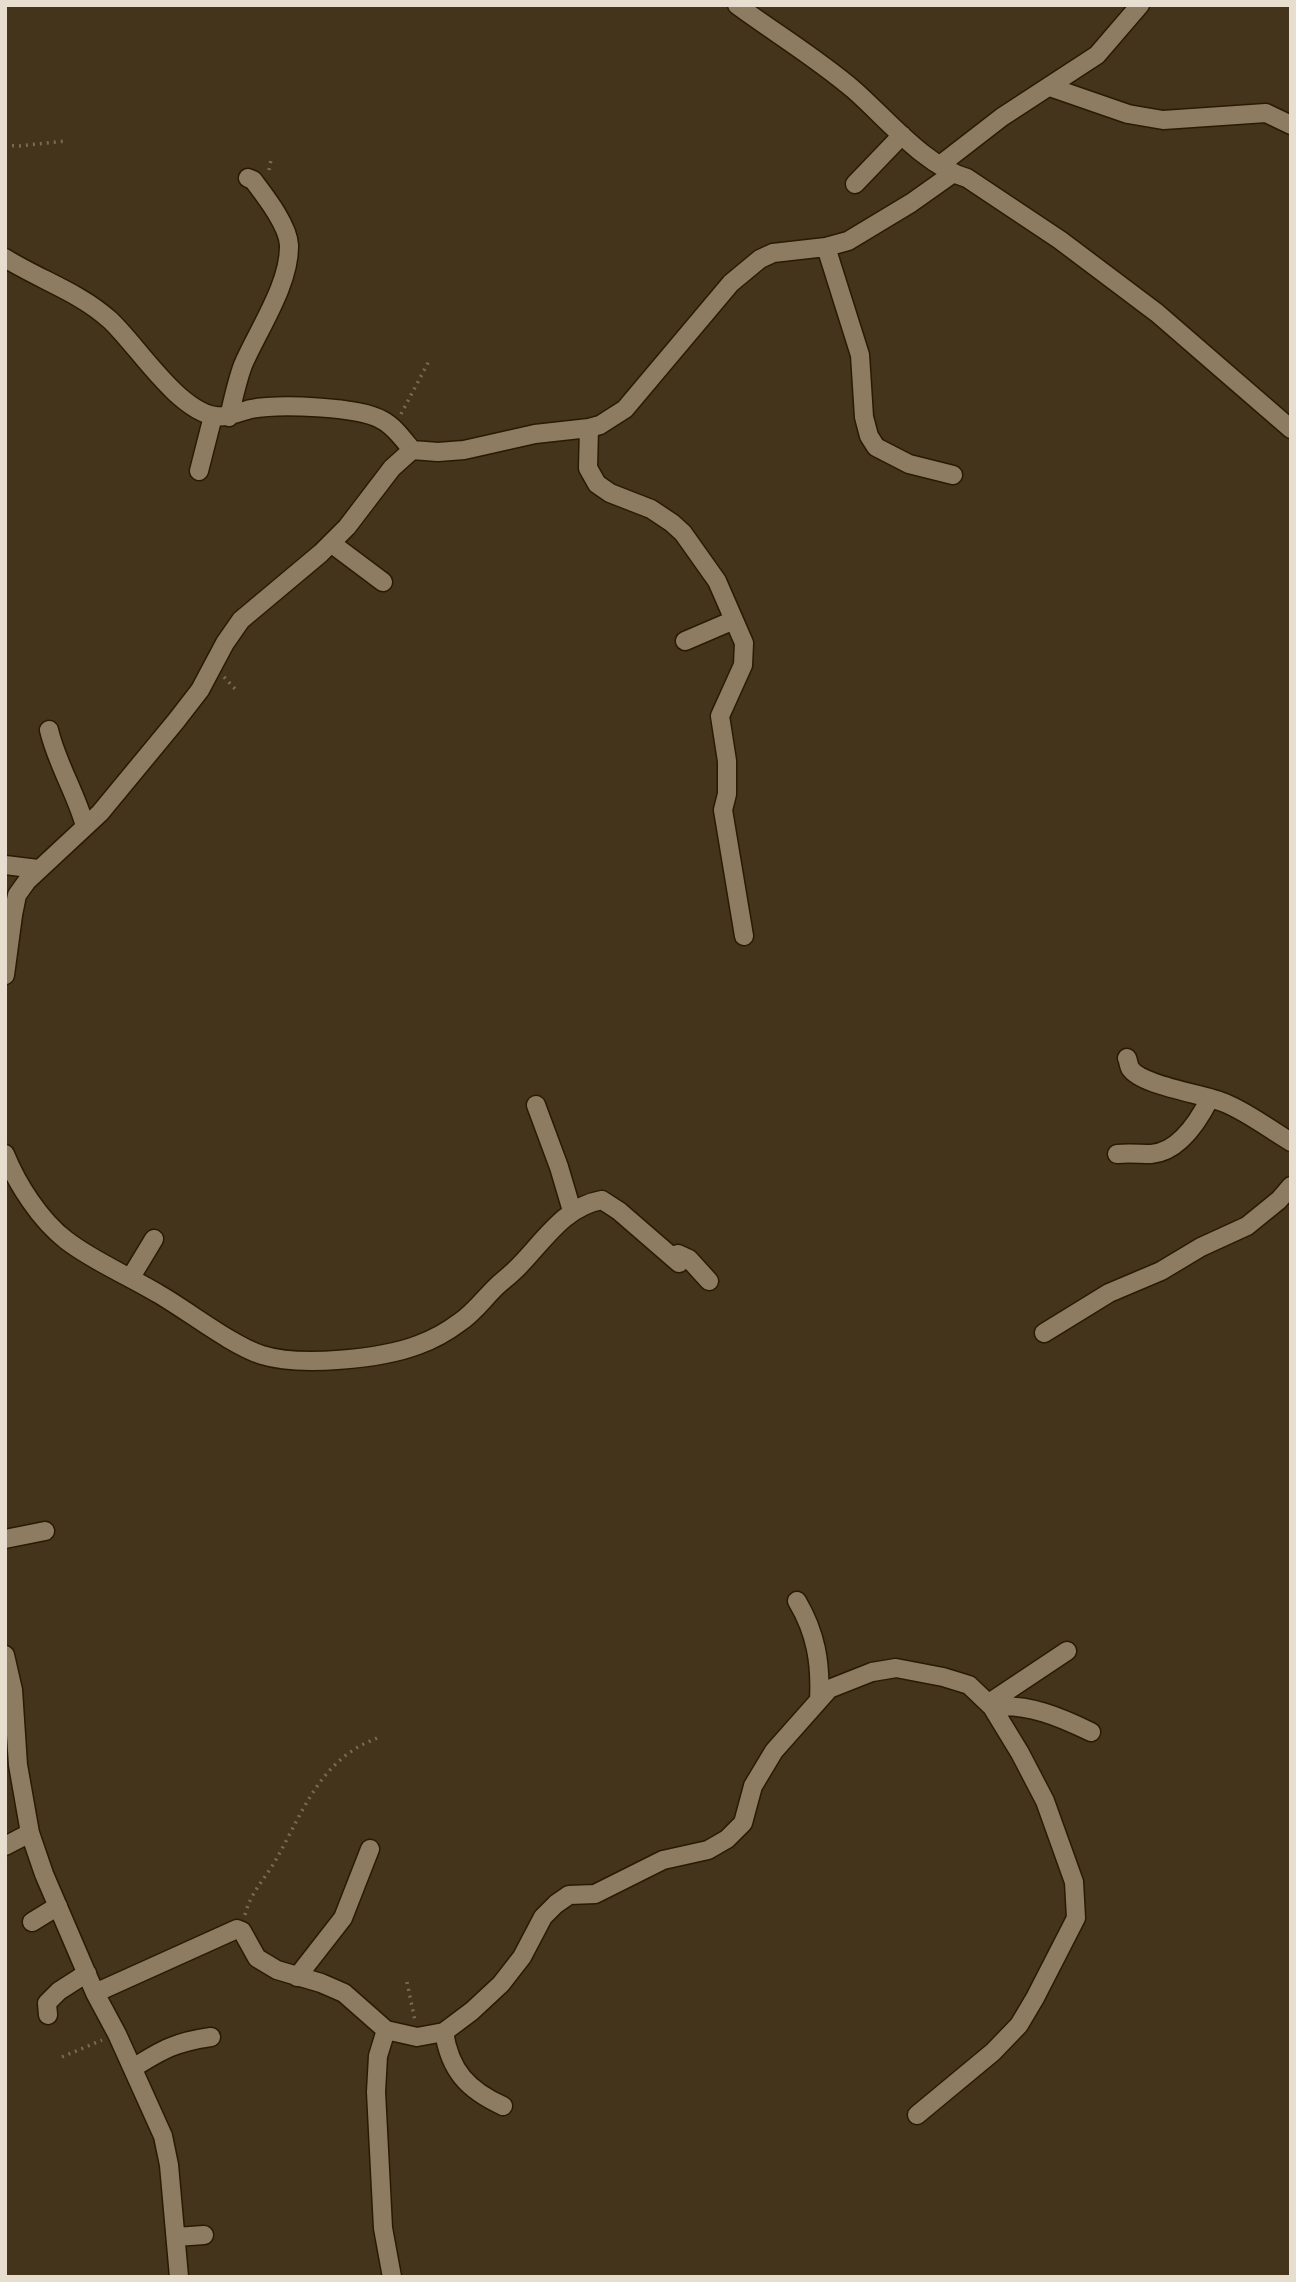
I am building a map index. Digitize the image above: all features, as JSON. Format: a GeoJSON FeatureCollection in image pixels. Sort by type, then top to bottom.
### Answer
{"type":"FeatureCollection","features":[{"type":"Feature","properties":{"kind":"street"},"geometry":{"type":"LineString","coordinates":[[737,5],[852,89],[902,135],[946,170],[967,178],[1157,313],[1291,429]]}},
{"type":"Feature","properties":{"kind":"street"},"geometry":{"type":"LineString","coordinates":[[5,258],[89,302],[131,341],[150,366],[177,393],[198,409],[221,416],[250,409],[311,407],[355,412],[381,418],[412,450],[438,452],[464,450],[535,434],[589,428],[600,425],[625,409],[731,283],[749,268],[773,253],[826,247],[848,241],[911,203],[1002,117],[1097,55],[1140,5]]}},
{"type":"Feature","properties":{"kind":"street"},"geometry":{"type":"LineString","coordinates":[[1050,88],[1128,114],[1163,120],[1266,113],[1291,125]]}},
{"type":"Feature","properties":{"kind":"street"},"geometry":{"type":"LineString","coordinates":[[855,184],[902,135]]}},
{"type":"Feature","properties":{"kind":"street"},"geometry":{"type":"LineString","coordinates":[[199,471],[221,416],[275,299],[288,251],[289,243],[274,208],[253,180],[247,178]]}},
{"type":"Feature","properties":{"kind":"street"},"geometry":{"type":"LineString","coordinates":[[826,247],[860,355],[864,417],[869,436],[876,447],[909,464],[954,475]]}},
{"type":"Feature","properties":{"kind":"street"},"geometry":{"type":"LineString","coordinates":[[589,428],[589,468],[597,484],[610,493],[651,509],[672,523],[700,554],[717,581],[744,643],[743,665],[720,716],[727,761],[727,794],[723,810],[744,936]]}},
{"type":"Feature","properties":{"kind":"street"},"geometry":{"type":"LineString","coordinates":[[5,975],[17,895],[38,869],[100,813],[177,721],[200,690],[225,643],[242,620],[347,527],[391,468],[412,450]]}},
{"type":"Feature","properties":{"kind":"street"},"geometry":{"type":"LineString","coordinates":[[331,543],[383,582]]}},
{"type":"Feature","properties":{"kind":"street"},"geometry":{"type":"LineString","coordinates":[[685,641],[734,620]]}},
{"type":"Feature","properties":{"kind":"street"},"geometry":{"type":"LineString","coordinates":[[49,730],[62,771],[85,826]]}},
{"type":"Feature","properties":{"kind":"street"},"geometry":{"type":"LineString","coordinates":[[5,865],[38,869]]}},
{"type":"Feature","properties":{"kind":"street"},"geometry":{"type":"LineString","coordinates":[[1127,1058],[1129,1067],[1142,1077],[1171,1089],[1190,1091],[1210,1098],[1244,1113],[1291,1142]]}},
{"type":"Feature","properties":{"kind":"street"},"geometry":{"type":"LineString","coordinates":[[1117,1154],[1152,1154],[1175,1146],[1200,1118],[1210,1098]]}},
{"type":"Feature","properties":{"kind":"street"},"geometry":{"type":"LineString","coordinates":[[536,1105],[572,1211]]}},
{"type":"Feature","properties":{"kind":"street"},"geometry":{"type":"LineString","coordinates":[[5,1154],[41,1214],[65,1239],[261,1355],[284,1359],[325,1360],[367,1356],[418,1345],[462,1321],[572,1211],[588,1202],[602,1200],[619,1211],[679,1263],[678,1254],[689,1259],[709,1281]]}},
{"type":"Feature","properties":{"kind":"street"},"geometry":{"type":"LineString","coordinates":[[1044,1333],[1109,1293],[1161,1271],[1201,1247],[1247,1226],[1279,1200],[1291,1186]]}},
{"type":"Feature","properties":{"kind":"street"},"geometry":{"type":"LineString","coordinates":[[131,1277],[155,1239]]}},
{"type":"Feature","properties":{"kind":"street"},"geometry":{"type":"LineString","coordinates":[[5,1539],[45,1531]]}},
{"type":"Feature","properties":{"kind":"street"},"geometry":{"type":"LineString","coordinates":[[797,1601],[813,1633],[820,1671],[818,1700]]}},
{"type":"Feature","properties":{"kind":"street"},"geometry":{"type":"LineString","coordinates":[[991,1705],[1067,1651]]}},
{"type":"Feature","properties":{"kind":"street"},"geometry":{"type":"LineString","coordinates":[[5,1655],[13,1690],[18,1765],[30,1833],[44,1874],[95,1993],[134,2068],[163,2136],[169,2165],[179,2277]]}},
{"type":"Feature","properties":{"kind":"street"},"geometry":{"type":"LineString","coordinates":[[95,1993],[232,1930],[242,1931],[257,1958],[297,1978],[321,1983],[344,1993],[386,2031],[417,2037],[444,2032],[501,1984],[522,1957],[543,1917],[556,1904],[569,1895],[595,1894],[663,1860],[708,1850],[727,1839],[743,1823],[753,1786],[774,1751],[818,1700],[845,1681],[896,1668],[969,1685],[991,1705],[1045,1801],[1074,1882],[1076,1918],[1019,2025],[993,2053],[917,2115]]}},
{"type":"Feature","properties":{"kind":"street"},"geometry":{"type":"LineString","coordinates":[[991,1705],[1037,1710],[1091,1732]]}},
{"type":"Feature","properties":{"kind":"street"},"geometry":{"type":"LineString","coordinates":[[5,1846],[30,1833]]}},
{"type":"Feature","properties":{"kind":"street"},"geometry":{"type":"LineString","coordinates":[[297,1978],[343,1919],[370,1849]]}},
{"type":"Feature","properties":{"kind":"street"},"geometry":{"type":"LineString","coordinates":[[32,1922],[58,1906]]}},
{"type":"Feature","properties":{"kind":"street"},"geometry":{"type":"LineString","coordinates":[[48,2015],[47,2003],[59,1991],[87,1973]]}},
{"type":"Feature","properties":{"kind":"street"},"geometry":{"type":"LineString","coordinates":[[386,2031],[378,2056],[376,2092],[383,2228],[392,2277]]}},
{"type":"Feature","properties":{"kind":"street"},"geometry":{"type":"LineString","coordinates":[[444,2032],[446,2048],[462,2080],[486,2099],[503,2106]]}},
{"type":"Feature","properties":{"kind":"street"},"geometry":{"type":"LineString","coordinates":[[134,2068],[182,2041],[211,2037]]}},
{"type":"Feature","properties":{"kind":"street"},"geometry":{"type":"LineString","coordinates":[[176,2237],[204,2235]]}},
{"type":"Feature","properties":{"kind":"path"},"geometry":{"type":"LineString","coordinates":[[5,145],[66,141]]}},
{"type":"Feature","properties":{"kind":"path"},"geometry":{"type":"LineString","coordinates":[[393,428],[429,360]]}},
{"type":"Feature","properties":{"kind":"path"},"geometry":{"type":"LineString","coordinates":[[242,1931],[248,1902],[272,1866],[315,1789],[338,1762],[354,1749],[379,1737]]}},
{"type":"Feature","properties":{"kind":"path"},"geometry":{"type":"LineString","coordinates":[[407,1982],[417,2037]]}},
{"type":"Feature","properties":{"kind":"path"},"geometry":{"type":"LineString","coordinates":[[62,2057],[117,2034]]}}]}
